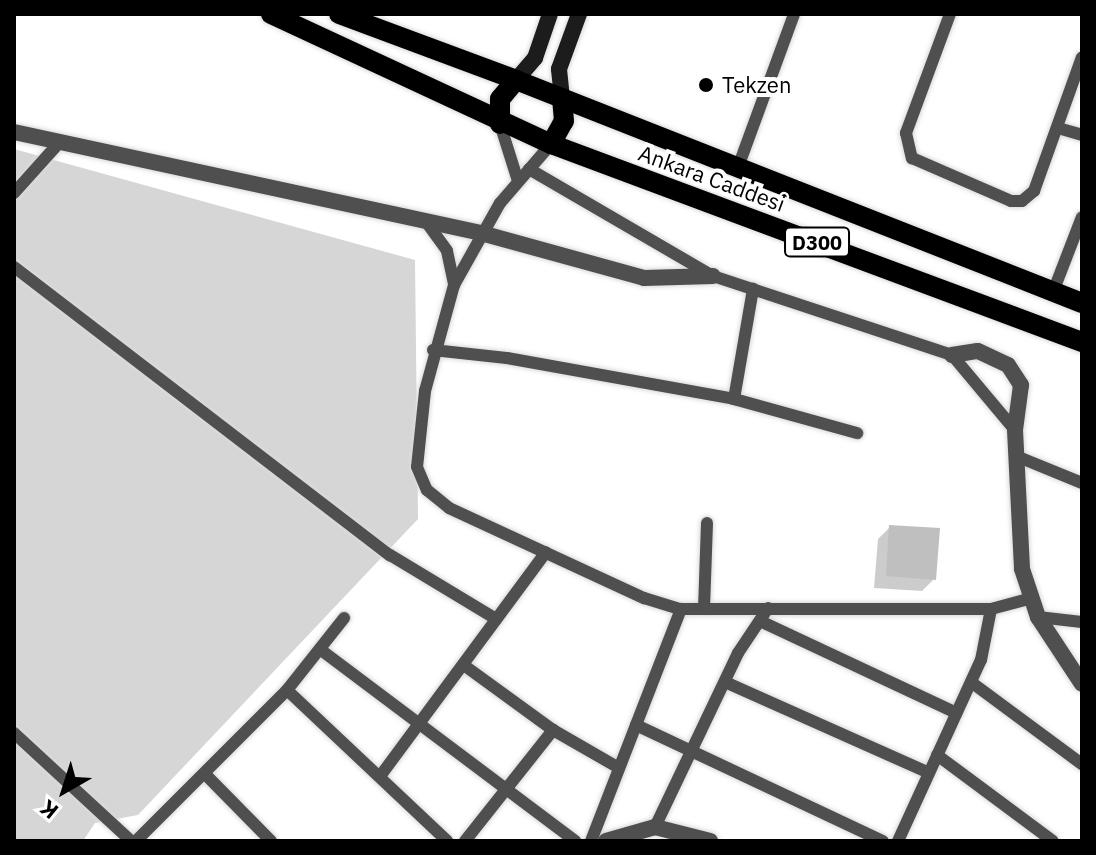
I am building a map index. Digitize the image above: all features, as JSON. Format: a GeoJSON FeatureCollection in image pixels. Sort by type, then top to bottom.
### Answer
{"type":"FeatureCollection","features":[{"type":"Feature","properties":{"kind":"highway","name":"Ankara Caddesi"},"geometry":{"type":"LineString","coordinates":[[271,14],[500,124],[1082,342]]}},
{"type":"Feature","properties":{"kind":"highway","name":"Ankara Caddesi"},"geometry":{"type":"LineString","coordinates":[[339,14],[516,80],[737,170],[1082,303]]}},
{"type":"Feature","properties":{"kind":"highway"},"geometry":{"type":"LineString","coordinates":[[500,124],[500,99],[516,80]]}},
{"type":"Feature","properties":{"kind":"highway"},"geometry":{"type":"LineString","coordinates":[[551,144],[564,121],[562,98]]}},
{"type":"Feature","properties":{"kind":"main road"},"geometry":{"type":"LineString","coordinates":[[516,80],[535,58],[550,14]]}},
{"type":"Feature","properties":{"kind":"main road"},"geometry":{"type":"LineString","coordinates":[[562,98],[559,69],[579,14]]}},
{"type":"Feature","properties":{"kind":"street"},"geometry":{"type":"LineString","coordinates":[[737,170],[794,14]]}},
{"type":"Feature","properties":{"kind":"street"},"geometry":{"type":"LineString","coordinates":[[950,14],[906,133],[912,158],[1022,201],[1034,191],[1082,57]]}},
{"type":"Feature","properties":{"kind":"street"},"geometry":{"type":"LineString","coordinates":[[500,124],[518,181]]}},
{"type":"Feature","properties":{"kind":"street"},"geometry":{"type":"LineString","coordinates":[[1058,128],[1082,135]]}},
{"type":"Feature","properties":{"kind":"street"},"geometry":{"type":"LineString","coordinates":[[14,132],[58,144],[481,233],[644,278],[713,276]]}},
{"type":"Feature","properties":{"kind":"street"},"geometry":{"type":"LineString","coordinates":[[14,193],[58,144]]}},
{"type":"Feature","properties":{"kind":"street"},"geometry":{"type":"LineString","coordinates":[[551,144],[518,181],[481,233],[454,285],[433,350],[417,467],[427,490],[449,508],[681,609],[991,609],[1032,598]]}},
{"type":"Feature","properties":{"kind":"street"},"geometry":{"type":"LineString","coordinates":[[529,169],[713,276],[952,355],[978,351],[1008,365],[1021,385],[1015,430],[1022,569],[1038,617],[1082,684]]}},
{"type":"Feature","properties":{"kind":"street"},"geometry":{"type":"LineString","coordinates":[[1053,292],[1082,217]]}},
{"type":"Feature","properties":{"kind":"street"},"geometry":{"type":"LineString","coordinates":[[427,223],[447,251],[454,285]]}},
{"type":"Feature","properties":{"kind":"street"},"geometry":{"type":"LineString","coordinates":[[14,267],[390,555],[496,619]]}},
{"type":"Feature","properties":{"kind":"street"},"geometry":{"type":"LineString","coordinates":[[734,399],[753,289]]}},
{"type":"Feature","properties":{"kind":"street"},"geometry":{"type":"LineString","coordinates":[[433,350],[507,358],[734,399],[857,433]]}},
{"type":"Feature","properties":{"kind":"street"},"geometry":{"type":"LineString","coordinates":[[952,355],[1015,430]]}},
{"type":"Feature","properties":{"kind":"street"},"geometry":{"type":"LineString","coordinates":[[1016,456],[1082,483]]}},
{"type":"Feature","properties":{"kind":"street"},"geometry":{"type":"LineString","coordinates":[[704,609],[707,523]]}},
{"type":"Feature","properties":{"kind":"street"},"geometry":{"type":"LineString","coordinates":[[381,775],[465,666],[546,552]]}},
{"type":"Feature","properties":{"kind":"street"},"geometry":{"type":"LineString","coordinates":[[655,827],[725,682],[768,608]]}},
{"type":"Feature","properties":{"kind":"street"},"geometry":{"type":"LineString","coordinates":[[591,841],[681,609]]}},
{"type":"Feature","properties":{"kind":"street"},"geometry":{"type":"LineString","coordinates":[[898,841],[981,660],[991,609]]}},
{"type":"Feature","properties":{"kind":"street"},"geometry":{"type":"LineString","coordinates":[[1038,617],[1082,622]]}},
{"type":"Feature","properties":{"kind":"street"},"geometry":{"type":"LineString","coordinates":[[14,733],[133,841],[205,774],[287,690],[344,618]]}},
{"type":"Feature","properties":{"kind":"street"},"geometry":{"type":"LineString","coordinates":[[760,621],[956,713]]}},
{"type":"Feature","properties":{"kind":"street"},"geometry":{"type":"LineString","coordinates":[[321,650],[575,841]]}},
{"type":"Feature","properties":{"kind":"street"},"geometry":{"type":"LineString","coordinates":[[465,666],[553,730],[619,768]]}},
{"type":"Feature","properties":{"kind":"street"},"geometry":{"type":"LineString","coordinates":[[725,682],[929,773]]}},
{"type":"Feature","properties":{"kind":"street"},"geometry":{"type":"LineString","coordinates":[[971,682],[1082,764]]}},
{"type":"Feature","properties":{"kind":"street"},"geometry":{"type":"LineString","coordinates":[[287,690],[381,775],[447,841]]}},
{"type":"Feature","properties":{"kind":"street"},"geometry":{"type":"LineString","coordinates":[[636,725],[883,841]]}},
{"type":"Feature","properties":{"kind":"street"},"geometry":{"type":"LineString","coordinates":[[465,841],[553,730]]}},
{"type":"Feature","properties":{"kind":"street"},"geometry":{"type":"LineString","coordinates":[[937,755],[1053,841]]}},
{"type":"Feature","properties":{"kind":"street"},"geometry":{"type":"LineString","coordinates":[[205,774],[271,841]]}},
{"type":"Feature","properties":{"kind":"street"},"geometry":{"type":"LineString","coordinates":[[606,841],[655,827],[710,841]]}},
{"type":"Feature","properties":{"kind":"shaded area"},"geometry":{"type":"Polygon","coordinates":[[[14,149],[415,260],[418,519],[138,815],[95,823],[83,841],[14,841],[14,149]]]}},
{"type":"Feature","properties":{"kind":"building"},"geometry":{"type":"Polygon","coordinates":[[[889,525],[940,528],[936,580],[886,576],[889,525]]]}},
{"type":"Feature","properties":{"kind":"place","name":"Tekzen"},"geometry":{"type":"Point","coordinates":[706,85]}}]}
